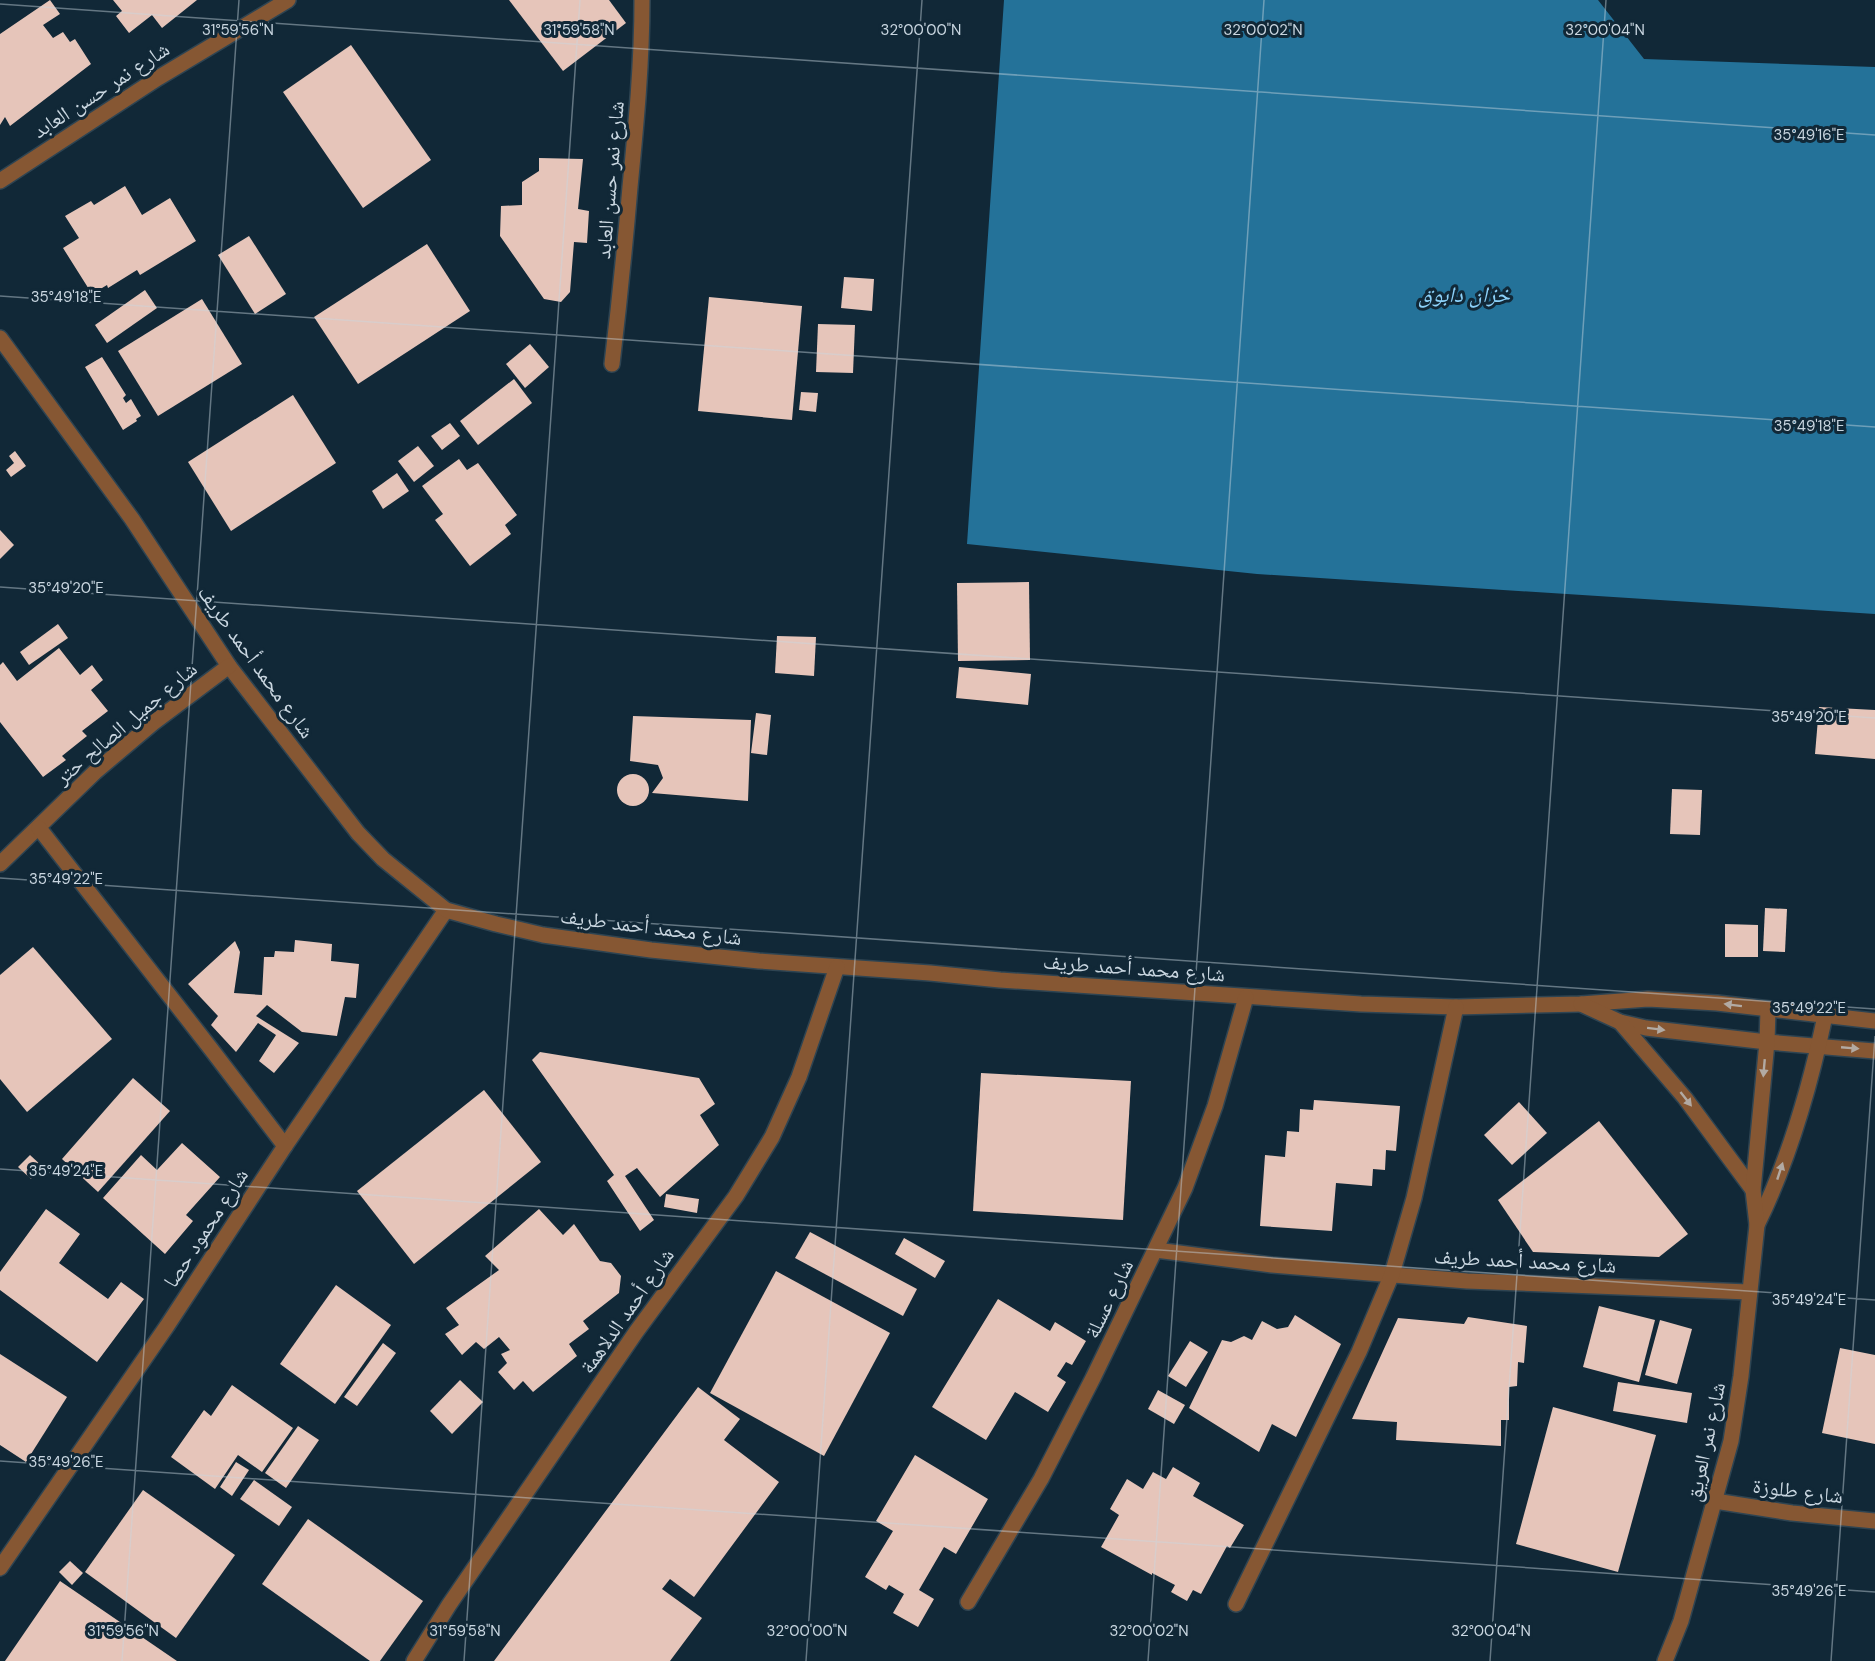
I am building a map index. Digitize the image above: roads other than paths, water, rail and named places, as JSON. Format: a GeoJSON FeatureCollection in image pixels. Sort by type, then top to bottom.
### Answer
{"type":"FeatureCollection","features":[{"type":"Feature","properties":{"kind":"street","name":"شارع نمر حسن العابد"},"geometry":{"type":"LineString","coordinates":[[0,181],[158,78],[288,0]]}},
{"type":"Feature","properties":{"kind":"street","name":"شارع نمر حسن العابد"},"geometry":{"type":"LineString","coordinates":[[612,364],[635,138],[642,44],[642,0]]}},
{"type":"Feature","properties":{"kind":"street","name":"شارع محمد أحمد طريف"},"geometry":{"type":"LineString","coordinates":[[0,338],[132,519],[229,666],[358,833],[383,859],[446,910],[554,937],[662,952],[1000,980],[1361,1004],[1456,1007],[1581,1004],[1648,999],[1875,1020]]}},
{"type":"Feature","properties":{"kind":"street","name":"شارع جميل الصالح حتر"},"geometry":{"type":"LineString","coordinates":[[0,864],[96,772],[153,723],[229,666]]}},
{"type":"Feature","properties":{"kind":"street"},"geometry":{"type":"LineString","coordinates":[[39,828],[285,1146]]}},
{"type":"Feature","properties":{"kind":"street","name":"شارع محمود حصا"},"geometry":{"type":"LineString","coordinates":[[0,1568],[168,1326],[285,1146],[446,910]]}},
{"type":"Feature","properties":{"kind":"street","name":"شارع أحمد الدلاهمة"},"geometry":{"type":"LineString","coordinates":[[414,1661],[449,1605],[636,1332],[736,1196],[766,1147],[799,1077],[837,967]]}},
{"type":"Feature","properties":{"kind":"street","name":"شارع عسلة"},"geometry":{"type":"LineString","coordinates":[[968,1602],[1041,1479],[1156,1251],[1185,1188],[1215,1106],[1246,997]]}},
{"type":"Feature","properties":{"kind":"street","name":"شارع محمد أحمد طريف"},"geometry":{"type":"LineString","coordinates":[[1581,1004],[1620,1022],[1646,1028],[1767,1042],[1875,1051]]}},
{"type":"Feature","properties":{"kind":"street"},"geometry":{"type":"LineString","coordinates":[[1236,1604],[1359,1352],[1392,1274],[1414,1198],[1456,1007]]}},
{"type":"Feature","properties":{"kind":"street","name":"شارع نمر العريق"},"geometry":{"type":"LineString","coordinates":[[1665,1661],[1681,1621],[1731,1441],[1741,1376],[1757,1225],[1753,1190],[1768,1010]]}},
{"type":"Feature","properties":{"kind":"street","name":"شارع نمر العريق"},"geometry":{"type":"LineString","coordinates":[[1757,1225],[1774,1190],[1819,1046],[1825,1016]]}},
{"type":"Feature","properties":{"kind":"street"},"geometry":{"type":"LineString","coordinates":[[1620,1022],[1685,1098],[1753,1190]]}},
{"type":"Feature","properties":{"kind":"street","name":"شارع محمد أحمد طريف"},"geometry":{"type":"LineString","coordinates":[[1156,1251],[1272,1265],[1467,1281],[1749,1292]]}},
{"type":"Feature","properties":{"kind":"street","name":"شارع طلوزة"},"geometry":{"type":"LineString","coordinates":[[1715,1501],[1792,1513],[1875,1521]]}},
{"type":"Feature","properties":{"kind":"water","name":"خزان دابوق"},"geometry":{"type":"Polygon","coordinates":[[[1004,0],[1598,0],[1644,59],[1875,67],[1875,614],[1257,574],[967,544],[1004,0]]]}}]}
